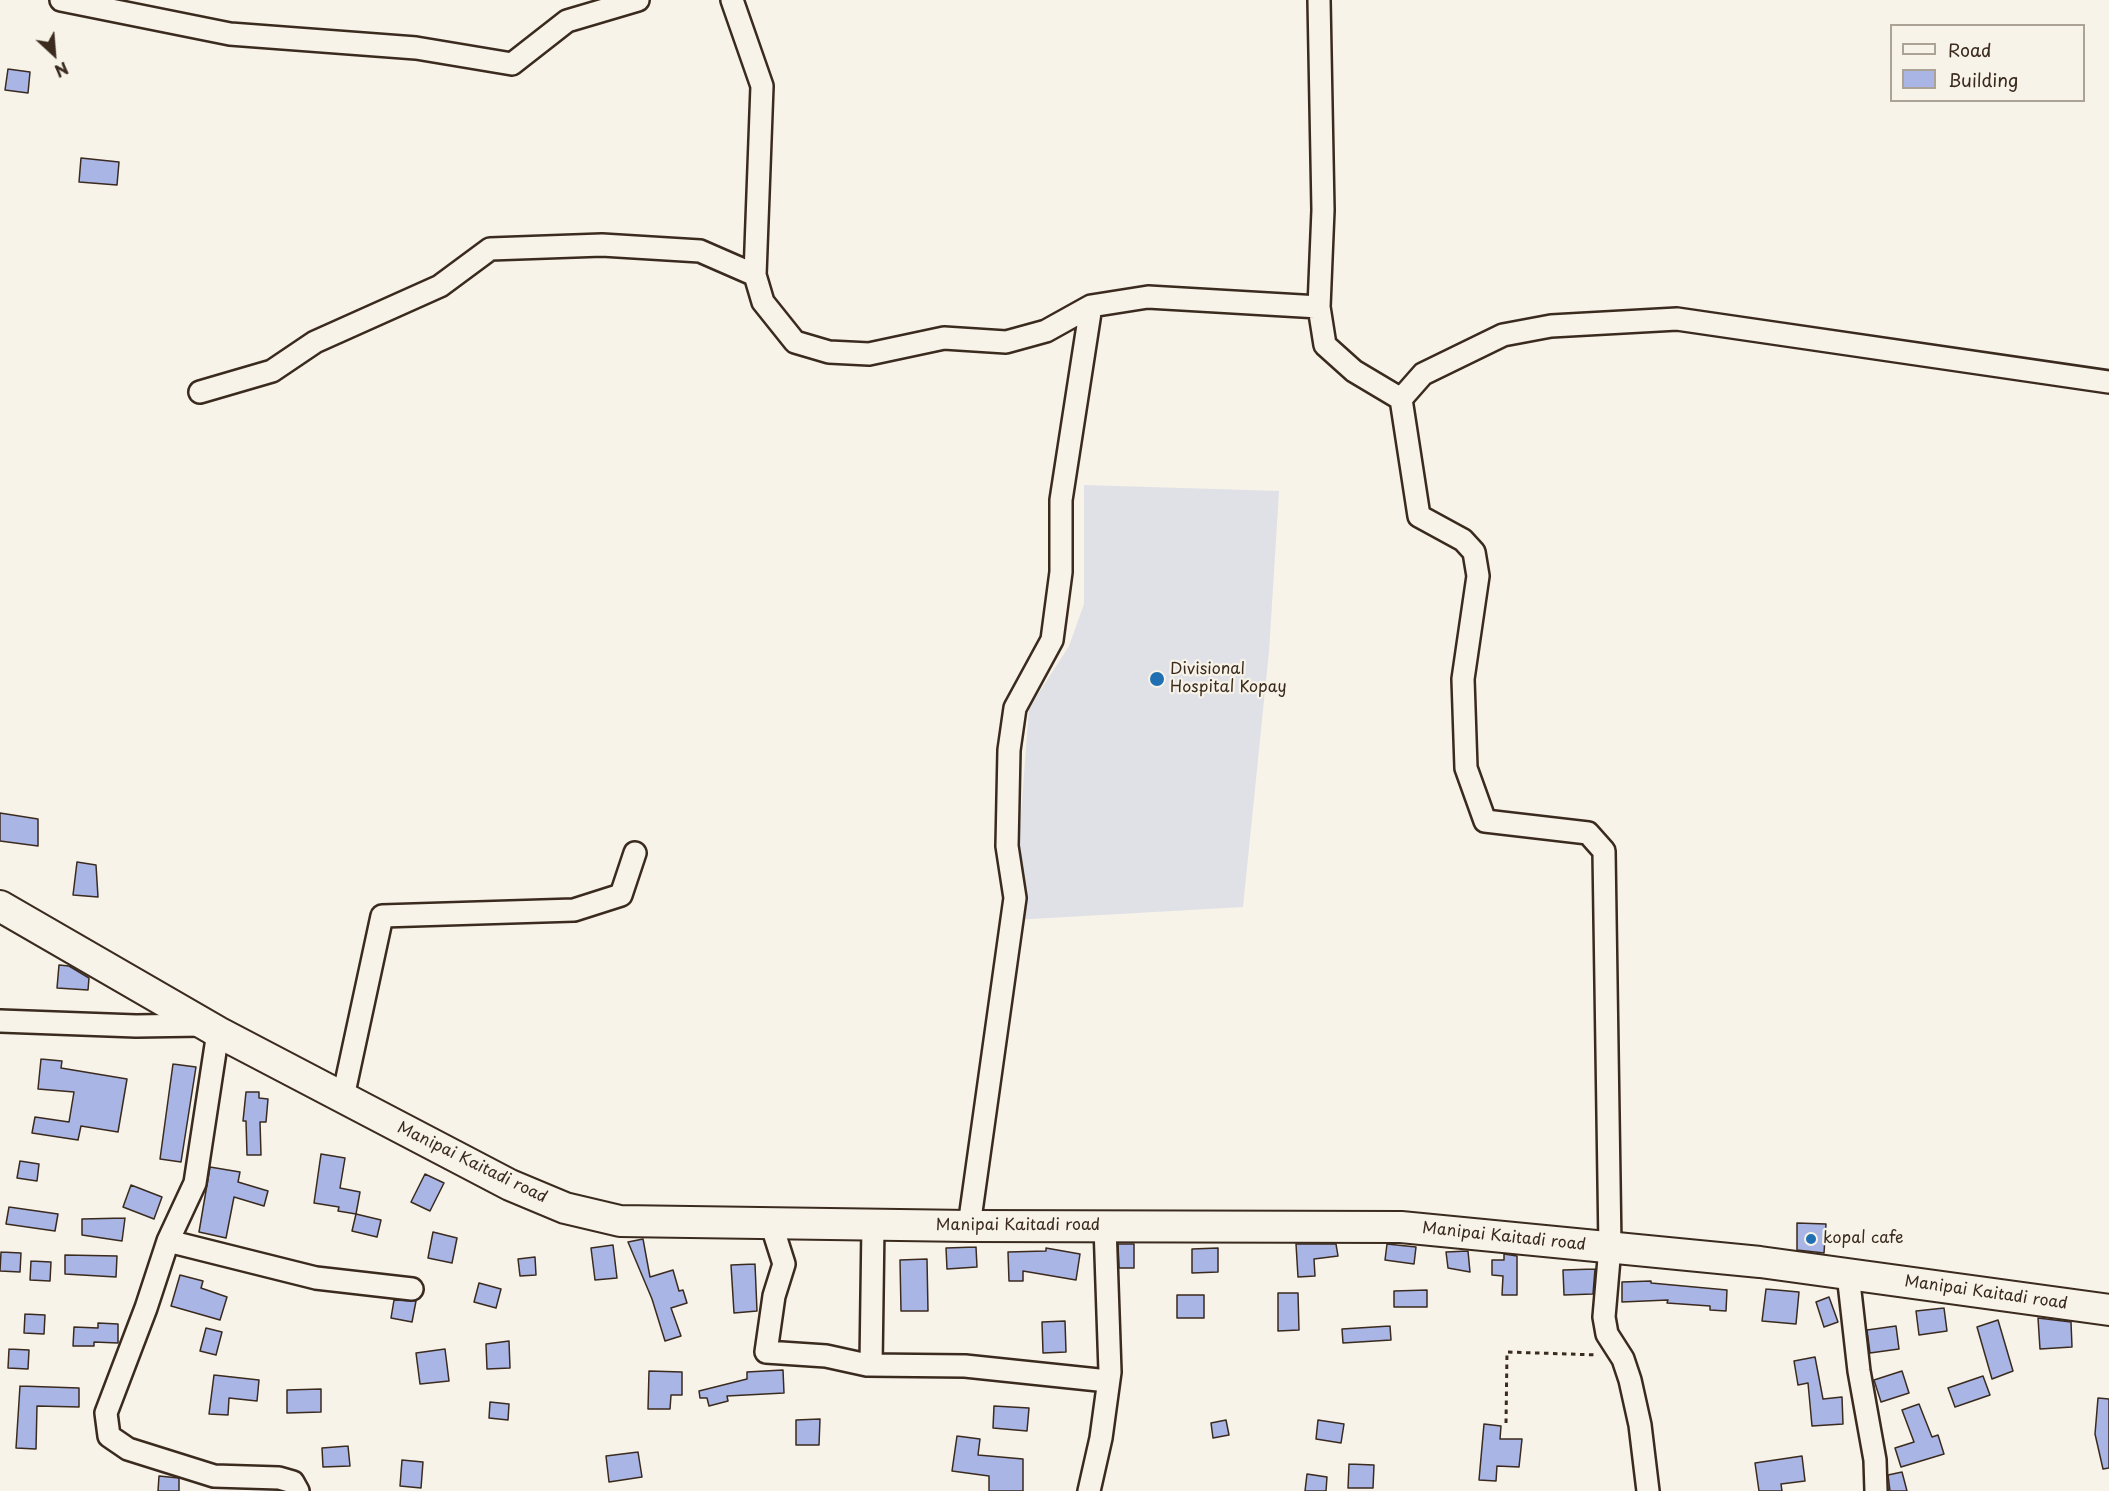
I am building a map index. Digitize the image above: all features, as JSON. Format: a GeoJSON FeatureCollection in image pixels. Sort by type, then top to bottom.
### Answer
{"type":"FeatureCollection","features":[{"type":"Feature","properties":{"kind":"main road","name":"Manipai Kaitadi road"},"geometry":{"type":"LineString","coordinates":[[0,906],[212,1028],[510,1185],[565,1208],[620,1221],[969,1226],[1401,1227],[1760,1262],[2109,1310]]}},
{"type":"Feature","properties":{"kind":"street"},"geometry":{"type":"LineString","coordinates":[[61,0],[230,34],[416,48],[512,64],[567,21],[638,0]]}},
{"type":"Feature","properties":{"kind":"street"},"geometry":{"type":"LineString","coordinates":[[732,0],[762,86],[755,275],[764,302],[795,342],[829,352],[869,354],[944,338],[1006,342],[1046,331],[1091,306],[1148,297],[1319,307]]}},
{"type":"Feature","properties":{"kind":"street"},"geometry":{"type":"LineString","coordinates":[[1319,0],[1323,210],[1319,307],[1325,345],[1354,371],[1401,399]]}},
{"type":"Feature","properties":{"kind":"street"},"geometry":{"type":"LineString","coordinates":[[200,392],[272,371],[315,342],[440,286],[490,249],[602,245],[700,252],[755,275]]}},
{"type":"Feature","properties":{"kind":"street"},"geometry":{"type":"LineString","coordinates":[[969,1226],[1015,898],[1007,846],[1010,740],[1015,708],[1052,640],[1061,572],[1060,500],[1091,306]]}},
{"type":"Feature","properties":{"kind":"street"},"geometry":{"type":"LineString","coordinates":[[1401,399],[1423,374],[1503,335],[1551,326],[1677,319],[2109,382]]}},
{"type":"Feature","properties":{"kind":"street"},"geometry":{"type":"LineString","coordinates":[[1401,399],[1419,516],[1463,540],[1474,552],[1478,576],[1463,679],[1466,768],[1485,822],[1588,833],[1604,851],[1610,1247],[1604,1317],[1607,1334],[1621,1357],[1630,1380],[1640,1425],[1648,1491]]}},
{"type":"Feature","properties":{"kind":"street"},"geometry":{"type":"LineString","coordinates":[[343,1098],[382,916],[573,910],[621,896],[635,853]]}},
{"type":"Feature","properties":{"kind":"street"},"geometry":{"type":"LineString","coordinates":[[0,1022],[212,1028],[195,1183],[168,1241],[146,1308],[106,1413],[109,1436],[128,1449],[214,1476],[279,1478],[293,1482],[298,1491]]}},
{"type":"Feature","properties":{"kind":"street"},"geometry":{"type":"LineString","coordinates":[[771,1223],[784,1264],[774,1296],[766,1352],[825,1356],[871,1365],[965,1366],[1108,1381]]}},
{"type":"Feature","properties":{"kind":"street"},"geometry":{"type":"LineString","coordinates":[[871,1365],[873,1225]]}},
{"type":"Feature","properties":{"kind":"street"},"geometry":{"type":"LineString","coordinates":[[1089,1491],[1101,1438],[1108,1381],[1106,1226]]}},
{"type":"Feature","properties":{"kind":"street"},"geometry":{"type":"LineString","coordinates":[[168,1241],[316,1278],[412,1289]]}},
{"type":"Feature","properties":{"kind":"street"},"geometry":{"type":"LineString","coordinates":[[1848,1274],[1858,1371],[1875,1460],[1876,1491]]}},
{"type":"Feature","properties":{"kind":"path"},"geometry":{"type":"LineString","coordinates":[[1506,1423],[1507,1353],[1541,1352],[1621,1357]]}},
{"type":"Feature","properties":{"kind":"shaded area","name":"Divisional Hospital Kopay"},"geometry":{"type":"Polygon","coordinates":[[[1084,485],[1279,491],[1269,651],[1243,907],[1013,920],[1029,708],[1069,646],[1084,604],[1084,485]]]}},
{"type":"Feature","properties":{"kind":"building"},"geometry":{"type":"Polygon","coordinates":[[[8,69],[30,72],[28,93],[5,90],[8,69]]]}},
{"type":"Feature","properties":{"kind":"building"},"geometry":{"type":"Polygon","coordinates":[[[81,158],[119,162],[117,185],[79,182],[81,158]]]}},
{"type":"Feature","properties":{"kind":"building"},"geometry":{"type":"Polygon","coordinates":[[[0,813],[38,819],[38,846],[0,841],[0,813]]]}},
{"type":"Feature","properties":{"kind":"building"},"geometry":{"type":"Polygon","coordinates":[[[77,862],[96,865],[98,897],[73,895],[77,862]]]}},
{"type":"Feature","properties":{"kind":"building"},"geometry":{"type":"Polygon","coordinates":[[[59,965],[69,966],[89,978],[88,990],[57,988],[59,965]]]}},
{"type":"Feature","properties":{"kind":"building"},"geometry":{"type":"Polygon","coordinates":[[[41,1059],[62,1061],[61,1068],[127,1079],[118,1132],[81,1126],[78,1140],[32,1133],[35,1117],[69,1122],[74,1092],[38,1089],[41,1059]]]}},
{"type":"Feature","properties":{"kind":"building"},"geometry":{"type":"Polygon","coordinates":[[[173,1064],[196,1067],[181,1162],[160,1159],[173,1064]]]}},
{"type":"Feature","properties":{"kind":"building"},"geometry":{"type":"Polygon","coordinates":[[[246,1092],[259,1092],[259,1098],[268,1099],[266,1122],[260,1122],[261,1155],[247,1155],[246,1121],[243,1121],[246,1092]]]}},
{"type":"Feature","properties":{"kind":"building"},"geometry":{"type":"Polygon","coordinates":[[[321,1154],[345,1158],[340,1188],[360,1192],[356,1214],[338,1211],[339,1207],[314,1203],[321,1154]]]}},
{"type":"Feature","properties":{"kind":"building"},"geometry":{"type":"Polygon","coordinates":[[[20,1161],[39,1164],[37,1181],[17,1178],[20,1161]]]}},
{"type":"Feature","properties":{"kind":"building"},"geometry":{"type":"Polygon","coordinates":[[[210,1167],[240,1172],[238,1182],[268,1191],[264,1206],[234,1197],[226,1238],[199,1232],[210,1167]]]}},
{"type":"Feature","properties":{"kind":"building"},"geometry":{"type":"Polygon","coordinates":[[[425,1174],[444,1183],[430,1211],[411,1202],[425,1174]]]}},
{"type":"Feature","properties":{"kind":"building"},"geometry":{"type":"Polygon","coordinates":[[[131,1185],[162,1197],[154,1219],[123,1207],[131,1185]]]}},
{"type":"Feature","properties":{"kind":"building"},"geometry":{"type":"Polygon","coordinates":[[[9,1207],[58,1214],[55,1231],[6,1224],[9,1207]]]}},
{"type":"Feature","properties":{"kind":"building"},"geometry":{"type":"Polygon","coordinates":[[[356,1214],[381,1220],[377,1237],[352,1231],[356,1214]]]}},
{"type":"Feature","properties":{"kind":"building"},"geometry":{"type":"Polygon","coordinates":[[[125,1218],[122,1241],[82,1235],[82,1219],[125,1218]]]}},
{"type":"Feature","properties":{"kind":"building","name":"kopal cafe"},"geometry":{"type":"Polygon","coordinates":[[[1797,1223],[1826,1224],[1824,1253],[1797,1250],[1797,1223]]]}},
{"type":"Feature","properties":{"kind":"building"},"geometry":{"type":"Polygon","coordinates":[[[433,1232],[457,1238],[452,1263],[428,1258],[433,1232]]]}},
{"type":"Feature","properties":{"kind":"building"},"geometry":{"type":"Polygon","coordinates":[[[643,1239],[650,1277],[673,1270],[679,1291],[683,1290],[687,1303],[671,1308],[681,1336],[665,1341],[652,1299],[628,1242],[643,1239]]]}},
{"type":"Feature","properties":{"kind":"building"},"geometry":{"type":"Polygon","coordinates":[[[1118,1244],[1134,1244],[1134,1268],[1119,1268],[1118,1244]]]}},
{"type":"Feature","properties":{"kind":"building"},"geometry":{"type":"Polygon","coordinates":[[[1296,1244],[1336,1244],[1338,1256],[1314,1259],[1315,1276],[1298,1277],[1296,1244]]]}},
{"type":"Feature","properties":{"kind":"building"},"geometry":{"type":"Polygon","coordinates":[[[1387,1244],[1416,1247],[1414,1264],[1385,1260],[1387,1244]]]}},
{"type":"Feature","properties":{"kind":"building"},"geometry":{"type":"Polygon","coordinates":[[[613,1245],[617,1278],[595,1280],[591,1248],[613,1245]]]}},
{"type":"Feature","properties":{"kind":"building"},"geometry":{"type":"Polygon","coordinates":[[[976,1247],[977,1267],[947,1269],[946,1248],[976,1247]]]}},
{"type":"Feature","properties":{"kind":"building"},"geometry":{"type":"Polygon","coordinates":[[[1046,1248],[1080,1254],[1076,1280],[1023,1271],[1023,1281],[1009,1281],[1008,1252],[1046,1251],[1046,1248]]]}},
{"type":"Feature","properties":{"kind":"building"},"geometry":{"type":"Polygon","coordinates":[[[1218,1248],[1218,1272],[1192,1273],[1192,1249],[1218,1248]]]}},
{"type":"Feature","properties":{"kind":"building"},"geometry":{"type":"Polygon","coordinates":[[[1468,1251],[1470,1272],[1448,1268],[1446,1252],[1468,1251]]]}},
{"type":"Feature","properties":{"kind":"building"},"geometry":{"type":"Polygon","coordinates":[[[1,1252],[21,1253],[20,1272],[0,1271],[1,1252]]]}},
{"type":"Feature","properties":{"kind":"building"},"geometry":{"type":"Polygon","coordinates":[[[1504,1254],[1517,1256],[1517,1295],[1502,1295],[1503,1276],[1492,1275],[1492,1260],[1504,1260],[1504,1254]]]}},
{"type":"Feature","properties":{"kind":"building"},"geometry":{"type":"Polygon","coordinates":[[[65,1255],[117,1256],[116,1277],[65,1274],[65,1255]]]}},
{"type":"Feature","properties":{"kind":"building"},"geometry":{"type":"Polygon","coordinates":[[[535,1257],[536,1275],[520,1276],[518,1259],[535,1257]]]}},
{"type":"Feature","properties":{"kind":"building"},"geometry":{"type":"Polygon","coordinates":[[[927,1259],[928,1311],[901,1311],[900,1260],[927,1259]]]}},
{"type":"Feature","properties":{"kind":"building"},"geometry":{"type":"Polygon","coordinates":[[[31,1261],[51,1262],[50,1281],[30,1280],[31,1261]]]}},
{"type":"Feature","properties":{"kind":"building"},"geometry":{"type":"Polygon","coordinates":[[[755,1264],[757,1311],[734,1313],[731,1265],[755,1264]]]}},
{"type":"Feature","properties":{"kind":"building"},"geometry":{"type":"Polygon","coordinates":[[[1595,1269],[1593,1294],[1564,1295],[1563,1270],[1595,1269]]]}},
{"type":"Feature","properties":{"kind":"building"},"geometry":{"type":"Polygon","coordinates":[[[180,1275],[203,1281],[201,1288],[227,1297],[220,1320],[171,1306],[180,1275]]]}},
{"type":"Feature","properties":{"kind":"building"},"geometry":{"type":"Polygon","coordinates":[[[1651,1281],[1651,1283],[1727,1290],[1726,1311],[1710,1310],[1710,1306],[1667,1303],[1668,1300],[1622,1302],[1622,1282],[1651,1281]]]}},
{"type":"Feature","properties":{"kind":"building"},"geometry":{"type":"Polygon","coordinates":[[[479,1283],[501,1289],[496,1308],[474,1302],[479,1283]]]}},
{"type":"Feature","properties":{"kind":"building"},"geometry":{"type":"Polygon","coordinates":[[[1766,1289],[1799,1292],[1796,1324],[1762,1321],[1766,1289]]]}},
{"type":"Feature","properties":{"kind":"building"},"geometry":{"type":"Polygon","coordinates":[[[1427,1290],[1427,1307],[1394,1307],[1394,1291],[1427,1290]]]}},
{"type":"Feature","properties":{"kind":"building"},"geometry":{"type":"Polygon","coordinates":[[[1278,1293],[1298,1293],[1299,1330],[1278,1331],[1278,1293]]]}},
{"type":"Feature","properties":{"kind":"building"},"geometry":{"type":"Polygon","coordinates":[[[1177,1295],[1204,1295],[1204,1318],[1177,1318],[1177,1295]]]}},
{"type":"Feature","properties":{"kind":"building"},"geometry":{"type":"Polygon","coordinates":[[[1829,1297],[1838,1322],[1824,1327],[1816,1302],[1829,1297]]]}},
{"type":"Feature","properties":{"kind":"building"},"geometry":{"type":"Polygon","coordinates":[[[394,1300],[416,1301],[412,1322],[391,1318],[394,1300]]]}},
{"type":"Feature","properties":{"kind":"building"},"geometry":{"type":"Polygon","coordinates":[[[1944,1308],[1947,1331],[1919,1335],[1916,1311],[1944,1308]]]}},
{"type":"Feature","properties":{"kind":"building"},"geometry":{"type":"Polygon","coordinates":[[[25,1314],[45,1315],[44,1334],[24,1333],[25,1314]]]}},
{"type":"Feature","properties":{"kind":"building"},"geometry":{"type":"Polygon","coordinates":[[[2038,1318],[2071,1322],[2072,1347],[2040,1349],[2038,1318]]]}},
{"type":"Feature","properties":{"kind":"building"},"geometry":{"type":"Polygon","coordinates":[[[1998,1320],[2013,1371],[1992,1379],[1977,1327],[1998,1320]]]}},
{"type":"Feature","properties":{"kind":"building"},"geometry":{"type":"Polygon","coordinates":[[[1065,1321],[1066,1352],[1043,1353],[1042,1322],[1065,1321]]]}},
{"type":"Feature","properties":{"kind":"building"},"geometry":{"type":"Polygon","coordinates":[[[98,1323],[118,1324],[118,1343],[94,1342],[94,1346],[73,1346],[74,1327],[98,1328],[98,1323]]]}},
{"type":"Feature","properties":{"kind":"building"},"geometry":{"type":"Polygon","coordinates":[[[1390,1326],[1391,1340],[1343,1343],[1342,1329],[1390,1326]]]}},
{"type":"Feature","properties":{"kind":"building"},"geometry":{"type":"Polygon","coordinates":[[[1896,1326],[1899,1349],[1870,1353],[1867,1330],[1896,1326]]]}},
{"type":"Feature","properties":{"kind":"building"},"geometry":{"type":"Polygon","coordinates":[[[206,1328],[222,1332],[216,1355],[200,1351],[206,1328]]]}},
{"type":"Feature","properties":{"kind":"building"},"geometry":{"type":"Polygon","coordinates":[[[509,1341],[510,1368],[487,1369],[486,1344],[509,1341]]]}},
{"type":"Feature","properties":{"kind":"building"},"geometry":{"type":"Polygon","coordinates":[[[9,1349],[29,1350],[28,1369],[8,1368],[9,1349]]]}},
{"type":"Feature","properties":{"kind":"building"},"geometry":{"type":"Polygon","coordinates":[[[445,1349],[449,1381],[420,1384],[416,1353],[445,1349]]]}},
{"type":"Feature","properties":{"kind":"building"},"geometry":{"type":"Polygon","coordinates":[[[1815,1357],[1823,1399],[1842,1397],[1843,1424],[1812,1426],[1808,1383],[1798,1385],[1794,1361],[1815,1357]]]}},
{"type":"Feature","properties":{"kind":"building"},"geometry":{"type":"Polygon","coordinates":[[[783,1370],[784,1393],[727,1396],[728,1401],[709,1406],[707,1398],[700,1398],[699,1391],[747,1379],[747,1372],[783,1370]]]}},
{"type":"Feature","properties":{"kind":"building"},"geometry":{"type":"Polygon","coordinates":[[[649,1371],[682,1372],[682,1395],[671,1395],[670,1409],[648,1409],[649,1371]]]}},
{"type":"Feature","properties":{"kind":"building"},"geometry":{"type":"Polygon","coordinates":[[[1902,1371],[1909,1393],[1881,1402],[1874,1380],[1902,1371]]]}},
{"type":"Feature","properties":{"kind":"building"},"geometry":{"type":"Polygon","coordinates":[[[214,1375],[259,1380],[257,1401],[229,1398],[228,1415],[209,1414],[214,1375]]]}},
{"type":"Feature","properties":{"kind":"building"},"geometry":{"type":"Polygon","coordinates":[[[1983,1376],[1990,1395],[1955,1407],[1948,1388],[1983,1376]]]}},
{"type":"Feature","properties":{"kind":"building"},"geometry":{"type":"Polygon","coordinates":[[[20,1386],[79,1388],[79,1407],[37,1406],[36,1449],[16,1448],[20,1386]]]}},
{"type":"Feature","properties":{"kind":"building"},"geometry":{"type":"Polygon","coordinates":[[[321,1389],[321,1412],[287,1413],[287,1390],[321,1389]]]}},
{"type":"Feature","properties":{"kind":"building"},"geometry":{"type":"Polygon","coordinates":[[[2098,1398],[2109,1399],[2109,1468],[2103,1469],[2095,1434],[2098,1398]]]}},
{"type":"Feature","properties":{"kind":"building"},"geometry":{"type":"Polygon","coordinates":[[[490,1402],[509,1404],[508,1420],[489,1418],[490,1402]]]}},
{"type":"Feature","properties":{"kind":"building"},"geometry":{"type":"Polygon","coordinates":[[[1919,1404],[1932,1437],[1938,1435],[1944,1454],[1901,1467],[1895,1448],[1914,1442],[1902,1410],[1919,1404]]]}},
{"type":"Feature","properties":{"kind":"building"},"geometry":{"type":"Polygon","coordinates":[[[994,1406],[1029,1408],[1027,1431],[993,1428],[994,1406]]]}},
{"type":"Feature","properties":{"kind":"building"},"geometry":{"type":"Polygon","coordinates":[[[820,1419],[819,1445],[796,1445],[796,1420],[820,1419]]]}},
{"type":"Feature","properties":{"kind":"building"},"geometry":{"type":"Polygon","coordinates":[[[1226,1420],[1229,1435],[1213,1438],[1211,1423],[1226,1420]]]}},
{"type":"Feature","properties":{"kind":"building"},"geometry":{"type":"Polygon","coordinates":[[[1318,1420],[1344,1424],[1341,1443],[1316,1439],[1318,1420]]]}},
{"type":"Feature","properties":{"kind":"building"},"geometry":{"type":"Polygon","coordinates":[[[1484,1424],[1501,1426],[1500,1439],[1522,1439],[1519,1467],[1497,1466],[1496,1481],[1479,1480],[1484,1424]]]}},
{"type":"Feature","properties":{"kind":"building"},"geometry":{"type":"Polygon","coordinates":[[[957,1436],[980,1439],[978,1455],[1023,1459],[1023,1491],[989,1491],[989,1476],[952,1471],[957,1436]]]}},
{"type":"Feature","properties":{"kind":"building"},"geometry":{"type":"Polygon","coordinates":[[[348,1446],[350,1466],[323,1467],[322,1448],[348,1446]]]}},
{"type":"Feature","properties":{"kind":"building"},"geometry":{"type":"Polygon","coordinates":[[[638,1452],[642,1477],[609,1482],[606,1456],[638,1452]]]}},
{"type":"Feature","properties":{"kind":"building"},"geometry":{"type":"Polygon","coordinates":[[[1802,1456],[1805,1481],[1781,1484],[1782,1491],[1759,1491],[1755,1463],[1802,1456]]]}},
{"type":"Feature","properties":{"kind":"building"},"geometry":{"type":"Polygon","coordinates":[[[402,1460],[423,1462],[421,1488],[400,1486],[402,1460]]]}},
{"type":"Feature","properties":{"kind":"building"},"geometry":{"type":"Polygon","coordinates":[[[1349,1464],[1374,1465],[1373,1488],[1348,1488],[1349,1464]]]}},
{"type":"Feature","properties":{"kind":"building"},"geometry":{"type":"Polygon","coordinates":[[[1902,1472],[1907,1491],[1890,1491],[1888,1475],[1902,1472]]]}},
{"type":"Feature","properties":{"kind":"building"},"geometry":{"type":"Polygon","coordinates":[[[1307,1474],[1327,1477],[1326,1491],[1305,1491],[1307,1474]]]}},
{"type":"Feature","properties":{"kind":"building"},"geometry":{"type":"Polygon","coordinates":[[[159,1476],[179,1478],[179,1491],[158,1491],[159,1476]]]}},
{"type":"Feature","properties":{"kind":"place","name":"Divisional Hospital Kopay"},"geometry":{"type":"Point","coordinates":[1157,679]}},
{"type":"Feature","properties":{"kind":"place","name":"kopal cafe"},"geometry":{"type":"Point","coordinates":[1811,1239]}}]}
